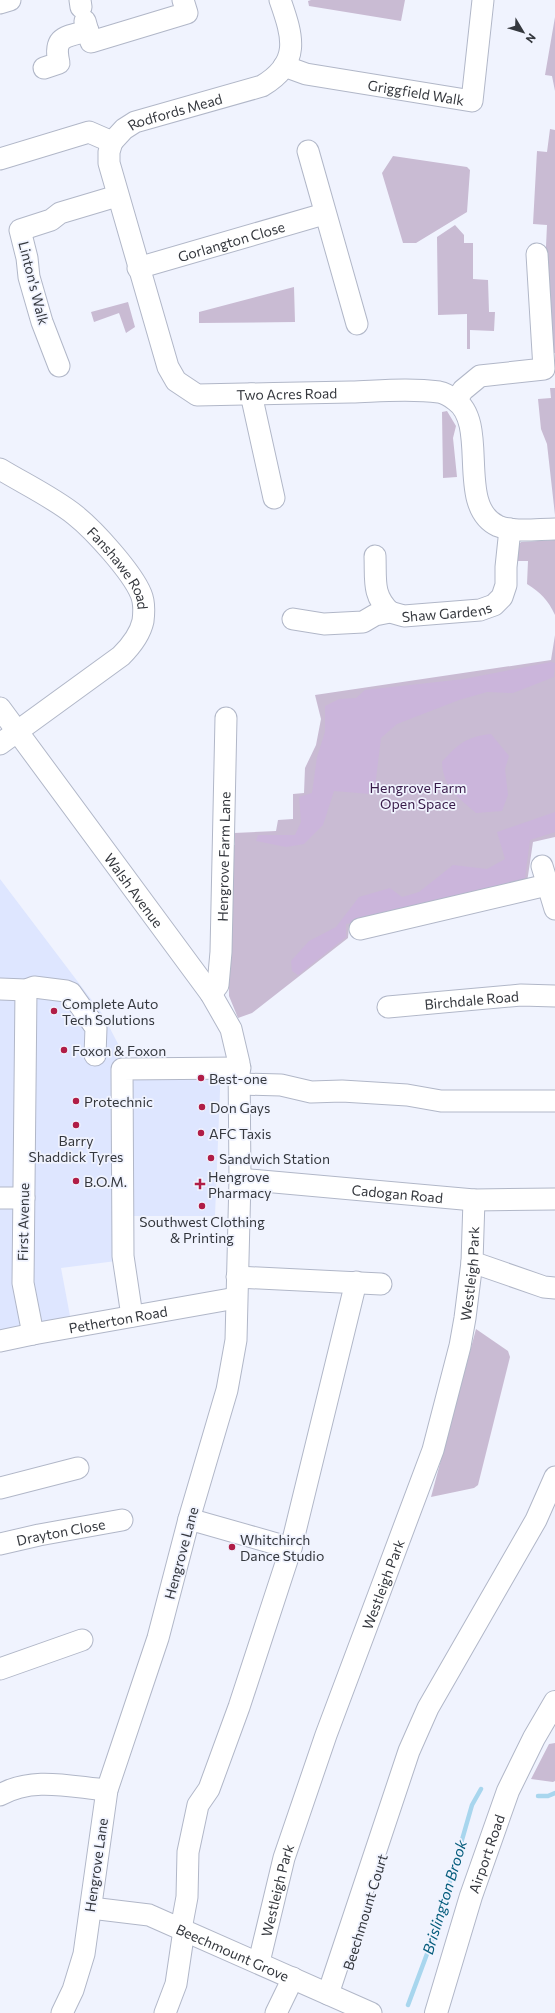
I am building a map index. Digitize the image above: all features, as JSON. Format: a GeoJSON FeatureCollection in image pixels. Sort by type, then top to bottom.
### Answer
{"type":"FeatureCollection","features":[{"type":"Feature","properties":{"kind":"highway","name":"Airport Road"},"geometry":{"type":"LineString","coordinates":[[436,2013],[471,1896],[508,1791],[534,1738],[555,1702]]}},
{"type":"Feature","properties":{"kind":"street"},"geometry":{"type":"LineString","coordinates":[[0,3],[10,0]]}},
{"type":"Feature","properties":{"kind":"street"},"geometry":{"type":"LineString","coordinates":[[84,15],[91,42],[187,13],[183,0]]}},
{"type":"Feature","properties":{"kind":"street","name":"Rodfords Mead"},"geometry":{"type":"LineString","coordinates":[[0,159],[89,132],[112,142],[124,129],[135,122],[262,86],[276,77],[284,66],[291,52],[290,35],[280,0]]}},
{"type":"Feature","properties":{"kind":"street","name":"Griggfield Walk"},"geometry":{"type":"LineString","coordinates":[[284,66],[306,74],[472,100],[483,0]]}},
{"type":"Feature","properties":{"kind":"street"},"geometry":{"type":"LineString","coordinates":[[44,68],[59,64],[56,51],[58,44],[84,15]]}},
{"type":"Feature","properties":{"kind":"street","name":"Two Acres Road"},"geometry":{"type":"LineString","coordinates":[[112,142],[109,152],[109,163],[117,196],[168,367],[176,381],[197,395],[441,392],[456,400]]}},
{"type":"Feature","properties":{"kind":"street"},"geometry":{"type":"LineString","coordinates":[[308,151],[324,214],[340,262],[357,324]]}},
{"type":"Feature","properties":{"kind":"street","name":"Linton's Walk"},"geometry":{"type":"LineString","coordinates":[[58,366],[42,322],[29,276],[28,258],[20,230],[51,220],[60,214],[117,196]]}},
{"type":"Feature","properties":{"kind":"street","name":"Gorlangton Close"},"geometry":{"type":"LineString","coordinates":[[138,268],[324,214]]}},
{"type":"Feature","properties":{"kind":"street"},"geometry":{"type":"LineString","coordinates":[[537,254],[544,369],[480,376],[463,390],[456,400],[466,414],[471,429],[475,479],[480,509],[488,519],[498,526],[510,529],[555,529]]}},
{"type":"Feature","properties":{"kind":"street"},"geometry":{"type":"LineString","coordinates":[[251,394],[274,498]]}},
{"type":"Feature","properties":{"kind":"street","name":"Fanshawe Road"},"geometry":{"type":"LineString","coordinates":[[0,469],[75,515],[122,564],[141,594],[143,607],[143,621],[139,631],[134,642],[121,656],[0,744]]}},
{"type":"Feature","properties":{"kind":"street","name":"Shaw Gardens"},"geometry":{"type":"LineString","coordinates":[[375,556],[377,594],[382,604],[390,612],[404,616],[480,610],[494,605],[502,598],[506,585],[507,545],[510,529]]}},
{"type":"Feature","properties":{"kind":"street","name":"Shaw Gardens"},"geometry":{"type":"LineString","coordinates":[[293,619],[324,624],[363,622],[375,616],[390,612]]}},
{"type":"Feature","properties":{"kind":"street","name":"Walsh Avenue"},"geometry":{"type":"LineString","coordinates":[[0,708],[211,994],[231,1029],[240,1076]]}},
{"type":"Feature","properties":{"kind":"street","name":"Hengrove Farm Lane"},"geometry":{"type":"LineString","coordinates":[[211,994],[218,984],[221,952],[226,718]]}},
{"type":"Feature","properties":{"kind":"street"},"geometry":{"type":"LineString","coordinates":[[360,929],[545,875],[555,909]]}},
{"type":"Feature","properties":{"kind":"street"},"geometry":{"type":"LineString","coordinates":[[0,990],[26,990],[34,987],[71,993],[96,1028],[95,1055]]}},
{"type":"Feature","properties":{"kind":"street","name":"First Avenue"},"geometry":{"type":"LineString","coordinates":[[26,990],[23,1283],[33,1334]]}},
{"type":"Feature","properties":{"kind":"street","name":"Birchdale Road"},"geometry":{"type":"LineString","coordinates":[[388,1007],[521,996],[555,996]]}},
{"type":"Feature","properties":{"kind":"street"},"geometry":{"type":"LineString","coordinates":[[132,1316],[123,1256],[122,1069],[240,1076],[311,1092],[342,1091],[407,1096],[441,1101],[555,1100]]}},
{"type":"Feature","properties":{"kind":"street","name":"Hengrove Lane"},"geometry":{"type":"LineString","coordinates":[[62,2013],[73,1990],[84,1954],[106,1790],[158,1638],[189,1520],[228,1390],[236,1340],[240,1179],[240,1076]]}},
{"type":"Feature","properties":{"kind":"street","name":"Cadogan Road"},"geometry":{"type":"LineString","coordinates":[[240,1179],[474,1200],[555,1199]]}},
{"type":"Feature","properties":{"kind":"street"},"geometry":{"type":"LineString","coordinates":[[0,1198],[24,1198]]}},
{"type":"Feature","properties":{"kind":"street","name":"Westleigh Park"},"geometry":{"type":"LineString","coordinates":[[259,1962],[284,1858],[326,1735],[433,1450],[460,1346],[472,1262],[474,1200]]}},
{"type":"Feature","properties":{"kind":"street"},"geometry":{"type":"LineString","coordinates":[[472,1262],[544,1287],[555,1288]]}},
{"type":"Feature","properties":{"kind":"street"},"geometry":{"type":"LineString","coordinates":[[237,1277],[381,1284]]}},
{"type":"Feature","properties":{"kind":"street"},"geometry":{"type":"LineString","coordinates":[[165,2013],[176,1984],[187,1898],[188,1852],[198,1805],[209,1789],[229,1734],[291,1548],[336,1358],[356,1282]]}},
{"type":"Feature","properties":{"kind":"street","name":"Petherton Road"},"geometry":{"type":"LineString","coordinates":[[0,1341],[236,1298]]}},
{"type":"Feature","properties":{"kind":"street"},"geometry":{"type":"LineString","coordinates":[[0,1488],[78,1468]]}},
{"type":"Feature","properties":{"kind":"street"},"geometry":{"type":"LineString","coordinates":[[333,1996],[409,1751],[425,1715],[532,1526],[555,1478]]}},
{"type":"Feature","properties":{"kind":"street","name":"Drayton Close"},"geometry":{"type":"LineString","coordinates":[[0,1544],[39,1535],[122,1520]]}},
{"type":"Feature","properties":{"kind":"street"},"geometry":{"type":"LineString","coordinates":[[189,1520],[291,1548]]}},
{"type":"Feature","properties":{"kind":"street"},"geometry":{"type":"LineString","coordinates":[[0,1669],[82,1640]]}},
{"type":"Feature","properties":{"kind":"street"},"geometry":{"type":"LineString","coordinates":[[0,1795],[15,1787],[40,1783],[106,1790]]}},
{"type":"Feature","properties":{"kind":"street","name":"Beechmount Court"},"geometry":{"type":"LineString","coordinates":[[333,1996],[392,1827]]}},
{"type":"Feature","properties":{"kind":"street","name":"Beechmount Grove"},"geometry":{"type":"LineString","coordinates":[[91,1908],[149,1915],[259,1962],[371,2013]]}},
{"type":"Feature","properties":{"kind":"street"},"geometry":{"type":"LineString","coordinates":[[276,2013],[293,1978]]}},
{"type":"Feature","properties":{"kind":"shaded area"},"geometry":{"type":"Polygon","coordinates":[[[551,662],[555,663],[554,677],[513,693],[487,692],[459,700],[397,724],[381,738],[375,787],[370,794],[334,791],[323,825],[304,844],[286,847],[256,841],[258,835],[295,835],[301,822],[299,797],[312,793],[317,757],[325,732],[325,706],[339,699],[356,698],[365,690],[464,679],[551,662]]]}},
{"type":"Feature","properties":{"kind":"shaded area"},"geometry":{"type":"Polygon","coordinates":[[[491,734],[509,756],[505,769],[508,795],[502,811],[476,813],[458,797],[448,785],[445,779],[442,762],[453,750],[469,739],[491,734]]]}},
{"type":"Feature","properties":{"kind":"shaded area"},"geometry":{"type":"Polygon","coordinates":[[[555,812],[555,832],[530,840],[524,885],[346,924],[346,937],[298,975],[292,971],[291,961],[309,941],[336,927],[359,897],[390,888],[402,897],[419,892],[453,865],[487,869],[505,859],[497,832],[555,812]]]}},
{"type":"Feature","properties":{"kind":"shaded area"},"geometry":{"type":"Polygon","coordinates":[[[0,879],[103,1015],[129,1065],[221,1066],[215,1216],[132,1216],[132,1259],[61,1268],[70,1316],[0,1333],[0,879]]]}},
{"type":"Feature","properties":{"kind":"green space"},"geometry":{"type":"Polygon","coordinates":[[[405,0],[401,21],[309,6],[308,1],[405,0]]]}},
{"type":"Feature","properties":{"kind":"green space"},"geometry":{"type":"Polygon","coordinates":[[[555,17],[555,91],[552,76],[545,75],[555,17]]]}},
{"type":"Feature","properties":{"kind":"green space"},"geometry":{"type":"Polygon","coordinates":[[[550,129],[555,130],[555,353],[548,353],[545,268],[547,225],[533,224],[537,151],[547,152],[550,129]]]}},
{"type":"Feature","properties":{"kind":"green space"},"geometry":{"type":"Polygon","coordinates":[[[393,156],[467,167],[470,170],[467,212],[416,243],[403,243],[382,173],[393,156]]]}},
{"type":"Feature","properties":{"kind":"green space"},"geometry":{"type":"Polygon","coordinates":[[[455,225],[464,235],[464,243],[473,243],[473,279],[488,280],[489,312],[495,312],[494,331],[470,330],[470,349],[467,349],[467,314],[438,315],[437,237],[455,225]]]}},
{"type":"Feature","properties":{"kind":"green space"},"geometry":{"type":"Polygon","coordinates":[[[294,287],[295,322],[199,323],[199,312],[294,287]]]}},
{"type":"Feature","properties":{"kind":"green space"},"geometry":{"type":"Polygon","coordinates":[[[128,302],[135,327],[126,333],[119,313],[94,322],[91,312],[128,302]]]}},
{"type":"Feature","properties":{"kind":"green space"},"geometry":{"type":"Polygon","coordinates":[[[550,388],[555,388],[555,515],[547,444],[541,429],[538,399],[551,398],[550,388]]]}},
{"type":"Feature","properties":{"kind":"green space"},"geometry":{"type":"Polygon","coordinates":[[[447,411],[456,426],[453,438],[457,477],[443,478],[442,412],[447,411]]]}},
{"type":"Feature","properties":{"kind":"green space"},"geometry":{"type":"Polygon","coordinates":[[[555,540],[555,615],[544,597],[527,584],[528,561],[515,561],[516,548],[521,542],[555,540]]]}},
{"type":"Feature","properties":{"kind":"green space","name":"Hengrove Farm Open Space"},"geometry":{"type":"Polygon","coordinates":[[[555,635],[555,837],[533,842],[526,889],[349,926],[348,938],[252,1013],[238,1018],[229,996],[227,845],[235,845],[234,833],[276,831],[278,820],[293,819],[293,794],[304,793],[305,768],[316,745],[321,719],[315,695],[551,660],[555,635]]]}},
{"type":"Feature","properties":{"kind":"green space"},"geometry":{"type":"Polygon","coordinates":[[[476,1329],[508,1351],[510,1357],[478,1485],[474,1488],[431,1497],[476,1329]]]}},
{"type":"Feature","properties":{"kind":"green space"},"geometry":{"type":"Polygon","coordinates":[[[555,1743],[555,1781],[531,1779],[549,1744],[555,1743]]]}},
{"type":"Feature","properties":{"kind":"waterway","name":"Brislington Brook"},"geometry":{"type":"LineString","coordinates":[[408,2005],[437,1927],[472,1805],[481,1789]]}},
{"type":"Feature","properties":{"kind":"waterway","name":"Brislington Brook"},"geometry":{"type":"LineString","coordinates":[[538,1796],[548,1796],[555,1793]]}},
{"type":"Feature","properties":{"kind":"place","name":"Complete Auto Tech Solutions"},"geometry":{"type":"Point","coordinates":[54,1011]}},
{"type":"Feature","properties":{"kind":"place","name":"Foxon & Foxon"},"geometry":{"type":"Point","coordinates":[64,1050]}},
{"type":"Feature","properties":{"kind":"place","name":"Best-one"},"geometry":{"type":"Point","coordinates":[201,1078]}},
{"type":"Feature","properties":{"kind":"place","name":"Protechnic"},"geometry":{"type":"Point","coordinates":[76,1101]}},
{"type":"Feature","properties":{"kind":"place","name":"Don Gays"},"geometry":{"type":"Point","coordinates":[202,1107]}},
{"type":"Feature","properties":{"kind":"place","name":"Barry Shaddick Tyres"},"geometry":{"type":"Point","coordinates":[76,1125]}},
{"type":"Feature","properties":{"kind":"place","name":"AFC Taxis"},"geometry":{"type":"Point","coordinates":[201,1133]}},
{"type":"Feature","properties":{"kind":"place","name":"Sandwich Station"},"geometry":{"type":"Point","coordinates":[211,1158]}},
{"type":"Feature","properties":{"kind":"place","name":"B.O.M."},"geometry":{"type":"Point","coordinates":[76,1181]}},
{"type":"Feature","properties":{"kind":"place","name":"Hengrove Pharmacy"},"geometry":{"type":"Point","coordinates":[200,1184]}},
{"type":"Feature","properties":{"kind":"place","name":"Southwest Clothing & Printing"},"geometry":{"type":"Point","coordinates":[202,1206]}},
{"type":"Feature","properties":{"kind":"place","name":"Whitchirch Dance Studio"},"geometry":{"type":"Point","coordinates":[232,1547]}}]}
